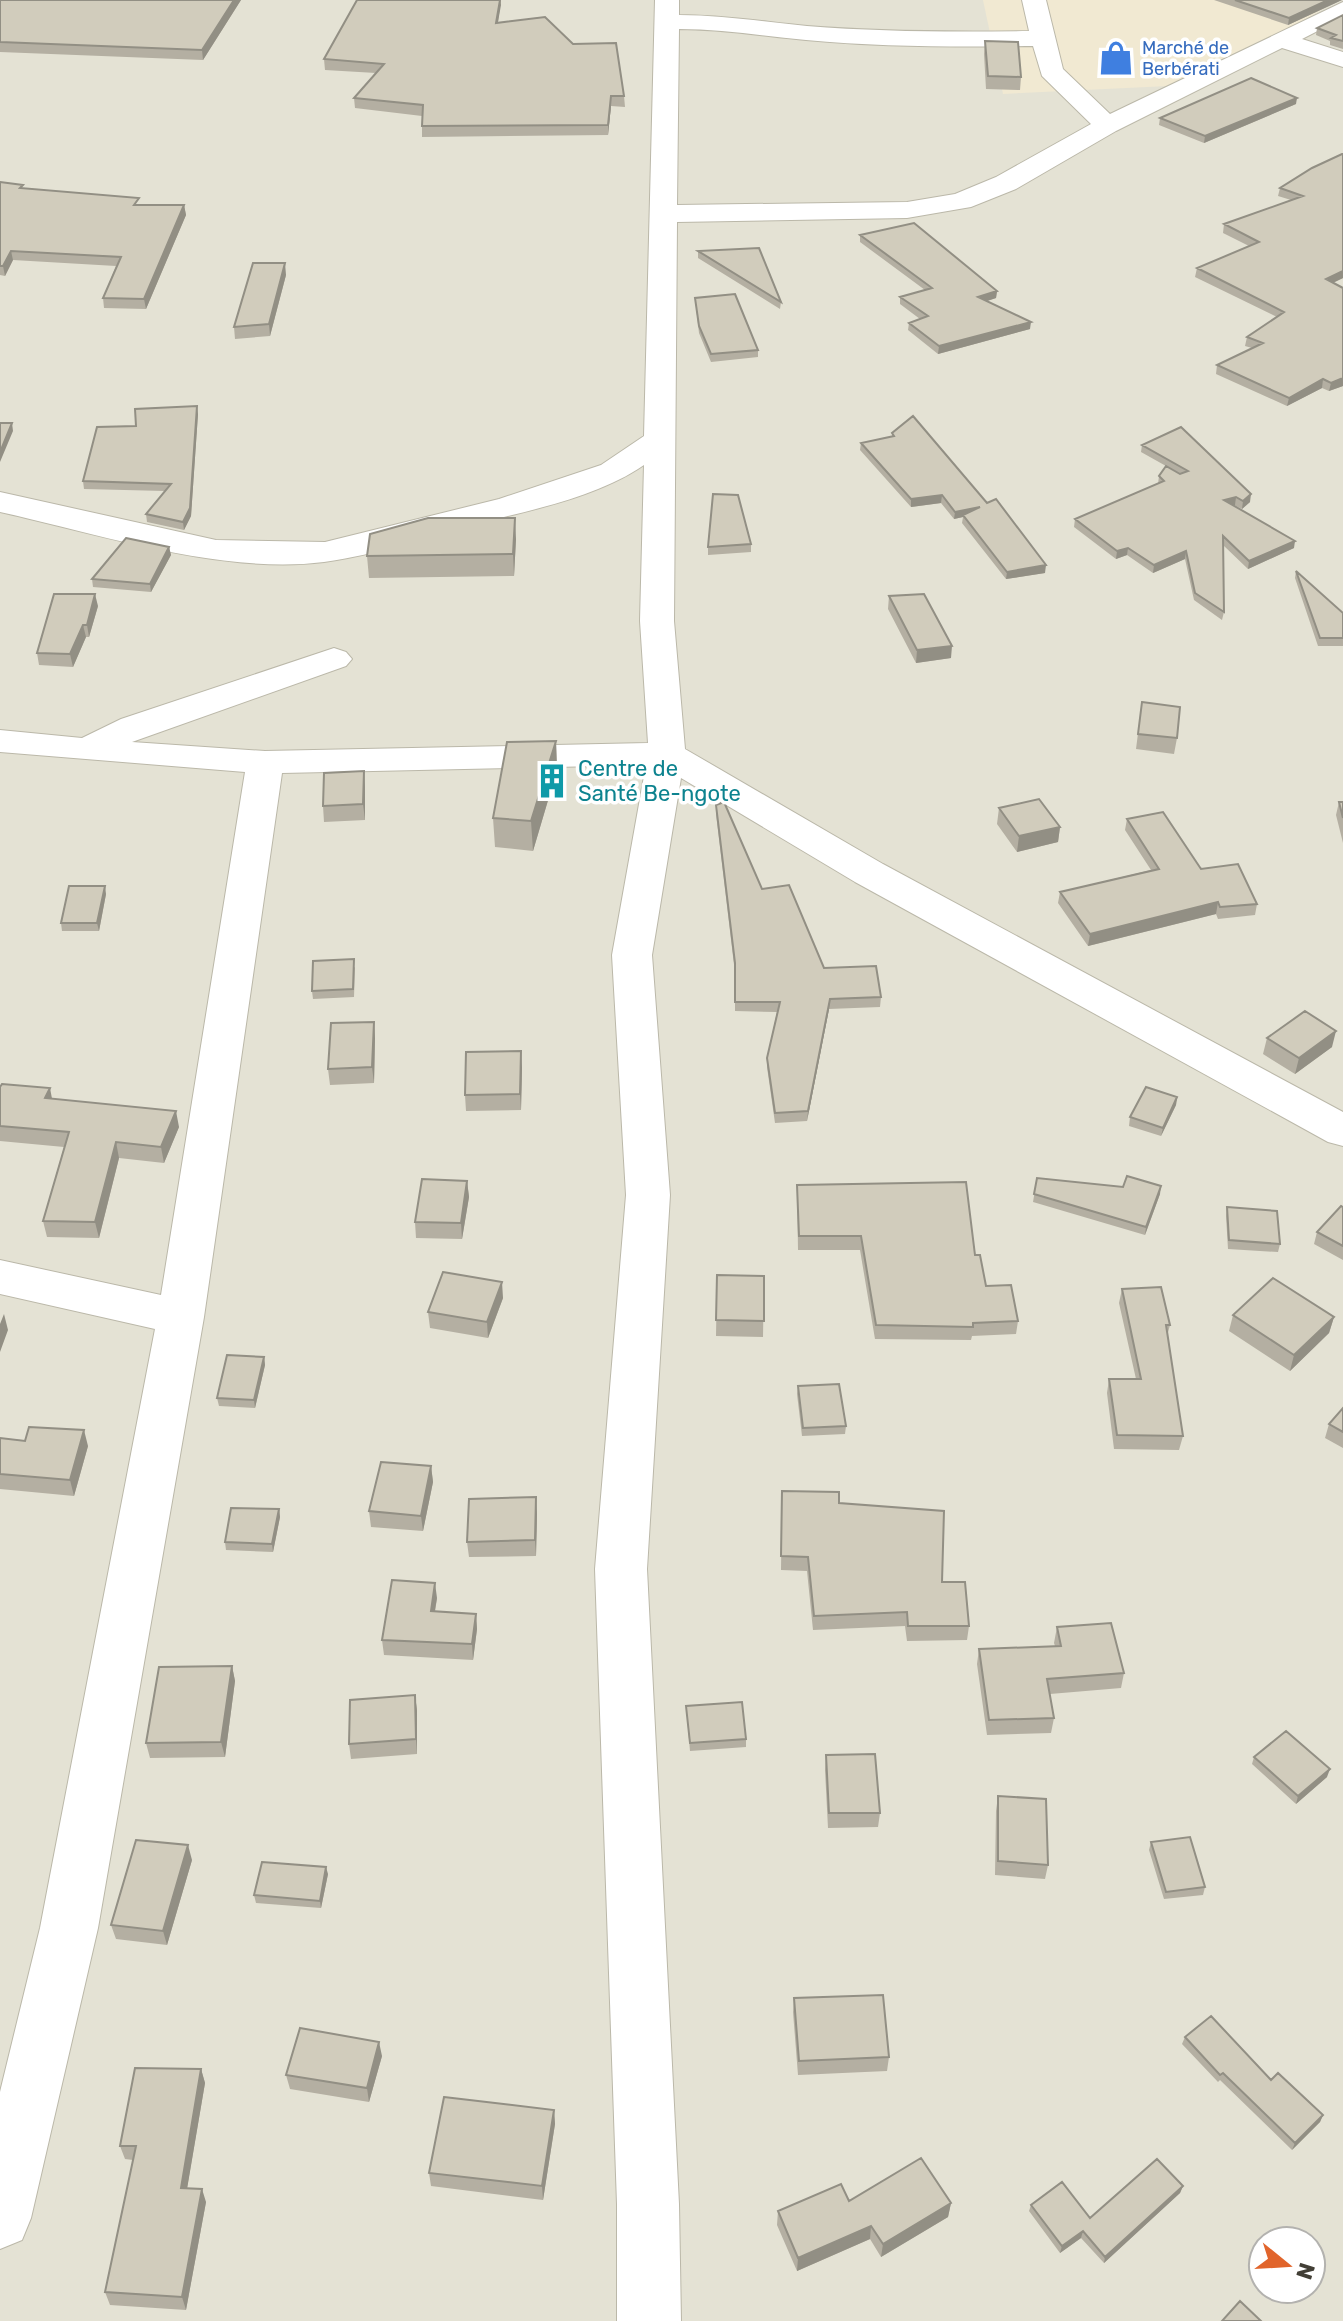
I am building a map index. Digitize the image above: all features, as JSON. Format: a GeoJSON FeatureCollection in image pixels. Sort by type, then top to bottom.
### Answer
{"type":"FeatureCollection","features":[{"type":"Feature","properties":{"kind":"street"},"geometry":{"type":"LineString","coordinates":[[1034,0],[1051,71],[1107,125]]}},
{"type":"Feature","properties":{"kind":"street"},"geometry":{"type":"LineString","coordinates":[[662,214],[907,210],[961,201],[1006,183],[1107,125],[1343,9]]}},
{"type":"Feature","properties":{"kind":"street"},"geometry":{"type":"LineString","coordinates":[[649,2321],[648,2204],[621,1569],[648,1195],[632,955],[667,754],[657,621],[666,11],[806,33],[948,40],[1043,38]]}},
{"type":"Feature","properties":{"kind":"street"},"geometry":{"type":"LineString","coordinates":[[1281,40],[1343,60]]}},
{"type":"Feature","properties":{"kind":"street"},"geometry":{"type":"LineString","coordinates":[[0,502],[216,550],[286,554],[325,552],[539,496],[612,472],[659,440]]}},
{"type":"Feature","properties":{"kind":"street"},"geometry":{"type":"LineString","coordinates":[[88,749],[134,727],[334,659]]}},
{"type":"Feature","properties":{"kind":"street"},"geometry":{"type":"LineString","coordinates":[[0,741],[265,762],[667,754],[869,873],[1343,1131]]}},
{"type":"Feature","properties":{"kind":"street"},"geometry":{"type":"LineString","coordinates":[[0,2218],[69,1928],[181,1317],[265,762]]}},
{"type":"Feature","properties":{"kind":"street"},"geometry":{"type":"LineString","coordinates":[[0,1277],[181,1317]]}},
{"type":"Feature","properties":{"kind":"shaded area"},"geometry":{"type":"Polygon","coordinates":[[[0,0],[1343,0],[1343,2321],[0,2321],[0,0]]]}},
{"type":"Feature","properties":{"kind":"shaded area","name":"Marché de Berbérati"},"geometry":{"type":"Polygon","coordinates":[[[983,0],[1339,0],[1189,85],[1003,94],[983,0]]]}},
{"type":"Feature","properties":{"kind":"building"},"geometry":{"type":"Polygon","coordinates":[[[0,0],[234,0],[202,50],[0,42],[0,0]]]}},
{"type":"Feature","properties":{"kind":"building"},"geometry":{"type":"Polygon","coordinates":[[[357,0],[500,0],[496,23],[545,17],[573,44],[616,43],[624,96],[611,96],[608,125],[422,126],[423,105],[354,98],[384,64],[324,59],[357,0]]]}},
{"type":"Feature","properties":{"kind":"building"},"geometry":{"type":"Polygon","coordinates":[[[1235,0],[1328,0],[1289,18],[1235,0]]]}},
{"type":"Feature","properties":{"kind":"building"},"geometry":{"type":"Polygon","coordinates":[[[1343,15],[1343,41],[1331,38],[1336,35],[1317,28],[1343,15]]]}},
{"type":"Feature","properties":{"kind":"building"},"geometry":{"type":"Polygon","coordinates":[[[985,41],[1018,42],[1021,77],[988,76],[985,41]]]}},
{"type":"Feature","properties":{"kind":"building"},"geometry":{"type":"Polygon","coordinates":[[[1251,78],[1297,98],[1205,136],[1160,118],[1251,78]]]}},
{"type":"Feature","properties":{"kind":"building"},"geometry":{"type":"Polygon","coordinates":[[[1343,154],[1343,271],[1326,279],[1343,288],[1343,378],[1331,383],[1323,379],[1289,398],[1217,365],[1263,343],[1247,337],[1284,312],[1197,268],[1259,242],[1224,224],[1303,196],[1280,188],[1312,168],[1343,154]]]}},
{"type":"Feature","properties":{"kind":"building"},"geometry":{"type":"Polygon","coordinates":[[[0,182],[23,185],[20,188],[139,198],[134,205],[184,205],[144,299],[103,298],[121,257],[11,251],[3,266],[0,266],[0,182]]]}},
{"type":"Feature","properties":{"kind":"building"},"geometry":{"type":"Polygon","coordinates":[[[914,223],[997,291],[978,297],[1031,322],[939,346],[909,323],[928,316],[900,297],[932,288],[860,235],[914,223]]]}},
{"type":"Feature","properties":{"kind":"building"},"geometry":{"type":"Polygon","coordinates":[[[759,248],[781,302],[698,251],[759,248]]]}},
{"type":"Feature","properties":{"kind":"building"},"geometry":{"type":"Polygon","coordinates":[[[253,263],[285,263],[269,324],[234,327],[253,263]]]}},
{"type":"Feature","properties":{"kind":"building"},"geometry":{"type":"Polygon","coordinates":[[[735,294],[758,350],[711,354],[699,326],[695,298],[735,294]]]}},
{"type":"Feature","properties":{"kind":"building"},"geometry":{"type":"Polygon","coordinates":[[[197,406],[190,508],[183,522],[146,514],[171,484],[83,481],[97,427],[136,426],[135,409],[197,406]]]}},
{"type":"Feature","properties":{"kind":"building"},"geometry":{"type":"Polygon","coordinates":[[[913,416],[987,503],[996,499],[1046,565],[1007,572],[963,515],[980,507],[955,512],[942,495],[911,499],[861,443],[894,436],[892,433],[913,416]]]}},
{"type":"Feature","properties":{"kind":"building"},"geometry":{"type":"Polygon","coordinates":[[[0,423],[12,423],[0,452],[0,423]]]}},
{"type":"Feature","properties":{"kind":"building"},"geometry":{"type":"Polygon","coordinates":[[[1181,427],[1251,494],[1243,501],[1236,497],[1224,500],[1295,541],[1249,561],[1223,536],[1224,612],[1195,593],[1186,551],[1154,565],[1128,548],[1117,551],[1075,519],[1164,481],[1159,476],[1166,466],[1180,474],[1188,471],[1142,445],[1181,427]]]}},
{"type":"Feature","properties":{"kind":"building"},"geometry":{"type":"Polygon","coordinates":[[[713,494],[738,495],[751,544],[708,547],[713,494]]]}},
{"type":"Feature","properties":{"kind":"building"},"geometry":{"type":"Polygon","coordinates":[[[428,518],[515,518],[513,554],[367,556],[370,534],[428,518]]]}},
{"type":"Feature","properties":{"kind":"building"},"geometry":{"type":"Polygon","coordinates":[[[126,538],[169,547],[150,584],[92,579],[126,538]]]}},
{"type":"Feature","properties":{"kind":"building"},"geometry":{"type":"Polygon","coordinates":[[[1296,571],[1343,613],[1343,638],[1320,638],[1296,571]]]}},
{"type":"Feature","properties":{"kind":"building"},"geometry":{"type":"Polygon","coordinates":[[[54,594],[95,594],[87,625],[83,625],[70,654],[37,653],[54,594]]]}},
{"type":"Feature","properties":{"kind":"building"},"geometry":{"type":"Polygon","coordinates":[[[924,594],[952,646],[917,650],[889,596],[924,594]]]}},
{"type":"Feature","properties":{"kind":"building"},"geometry":{"type":"Polygon","coordinates":[[[1142,702],[1180,707],[1177,738],[1138,734],[1142,702]]]}},
{"type":"Feature","properties":{"kind":"building"},"geometry":{"type":"Polygon","coordinates":[[[556,741],[531,821],[493,818],[507,742],[556,741]]]}},
{"type":"Feature","properties":{"kind":"building"},"geometry":{"type":"Polygon","coordinates":[[[364,771],[363,804],[323,806],[324,773],[364,771]]]}},
{"type":"Feature","properties":{"kind":"building"},"geometry":{"type":"Polygon","coordinates":[[[1039,799],[1060,827],[1019,836],[999,808],[1039,799]]]}},
{"type":"Feature","properties":{"kind":"building"},"geometry":{"type":"Polygon","coordinates":[[[724,802],[762,889],[789,885],[824,968],[876,966],[881,997],[830,999],[808,1111],[775,1113],[767,1058],[780,1002],[735,1002],[735,963],[716,805],[724,802]]]}},
{"type":"Feature","properties":{"kind":"building"},"geometry":{"type":"Polygon","coordinates":[[[1163,812],[1201,869],[1238,864],[1257,904],[1220,907],[1218,902],[1090,934],[1060,892],[1159,869],[1127,819],[1163,812]]]}},
{"type":"Feature","properties":{"kind":"building"},"geometry":{"type":"Polygon","coordinates":[[[69,886],[105,886],[97,923],[61,923],[69,886]]]}},
{"type":"Feature","properties":{"kind":"building"},"geometry":{"type":"Polygon","coordinates":[[[354,959],[353,989],[312,991],[313,961],[354,959]]]}},
{"type":"Feature","properties":{"kind":"building"},"geometry":{"type":"Polygon","coordinates":[[[1305,1011],[1336,1031],[1299,1058],[1267,1038],[1305,1011]]]}},
{"type":"Feature","properties":{"kind":"building"},"geometry":{"type":"Polygon","coordinates":[[[374,1022],[372,1067],[328,1069],[331,1023],[374,1022]]]}},
{"type":"Feature","properties":{"kind":"building"},"geometry":{"type":"Polygon","coordinates":[[[521,1051],[520,1094],[465,1095],[466,1052],[521,1051]]]}},
{"type":"Feature","properties":{"kind":"building"},"geometry":{"type":"Polygon","coordinates":[[[2,1084],[50,1088],[45,1098],[176,1111],[161,1147],[116,1142],[95,1222],[43,1221],[69,1132],[0,1126],[2,1084]]]}},
{"type":"Feature","properties":{"kind":"building"},"geometry":{"type":"Polygon","coordinates":[[[1146,1087],[1177,1097],[1163,1128],[1130,1117],[1146,1087]]]}},
{"type":"Feature","properties":{"kind":"building"},"geometry":{"type":"Polygon","coordinates":[[[1127,1176],[1161,1186],[1146,1227],[1034,1194],[1037,1178],[1123,1187],[1127,1176]]]}},
{"type":"Feature","properties":{"kind":"building"},"geometry":{"type":"Polygon","coordinates":[[[422,1179],[467,1181],[461,1223],[415,1222],[422,1179]]]}},
{"type":"Feature","properties":{"kind":"building"},"geometry":{"type":"Polygon","coordinates":[[[966,1182],[975,1255],[980,1255],[986,1286],[1011,1285],[1018,1321],[973,1323],[973,1327],[876,1325],[861,1236],[799,1236],[797,1185],[966,1182]]]}},
{"type":"Feature","properties":{"kind":"building"},"geometry":{"type":"Polygon","coordinates":[[[1227,1207],[1277,1211],[1280,1244],[1229,1240],[1227,1207]]]}},
{"type":"Feature","properties":{"kind":"building"},"geometry":{"type":"Polygon","coordinates":[[[1343,1207],[1343,1246],[1317,1232],[1343,1207]]]}},
{"type":"Feature","properties":{"kind":"building"},"geometry":{"type":"Polygon","coordinates":[[[443,1272],[502,1282],[487,1322],[428,1312],[443,1272]]]}},
{"type":"Feature","properties":{"kind":"building"},"geometry":{"type":"Polygon","coordinates":[[[717,1275],[764,1276],[764,1321],[716,1320],[717,1275]]]}},
{"type":"Feature","properties":{"kind":"building"},"geometry":{"type":"Polygon","coordinates":[[[1273,1278],[1334,1317],[1294,1355],[1233,1315],[1273,1278]]]}},
{"type":"Feature","properties":{"kind":"building"},"geometry":{"type":"Polygon","coordinates":[[[1161,1287],[1170,1325],[1166,1325],[1183,1436],[1117,1435],[1109,1379],[1141,1379],[1122,1289],[1161,1287]]]}},
{"type":"Feature","properties":{"kind":"building"},"geometry":{"type":"Polygon","coordinates":[[[227,1355],[264,1357],[254,1400],[217,1398],[227,1355]]]}},
{"type":"Feature","properties":{"kind":"building"},"geometry":{"type":"Polygon","coordinates":[[[839,1384],[846,1426],[803,1428],[798,1386],[839,1384]]]}},
{"type":"Feature","properties":{"kind":"building"},"geometry":{"type":"Polygon","coordinates":[[[1343,1408],[1343,1432],[1329,1424],[1343,1408]]]}},
{"type":"Feature","properties":{"kind":"building"},"geometry":{"type":"Polygon","coordinates":[[[29,1427],[84,1430],[70,1480],[0,1474],[0,1438],[25,1441],[29,1427]]]}},
{"type":"Feature","properties":{"kind":"building"},"geometry":{"type":"Polygon","coordinates":[[[381,1462],[431,1466],[421,1516],[369,1511],[381,1462]]]}},
{"type":"Feature","properties":{"kind":"building"},"geometry":{"type":"Polygon","coordinates":[[[782,1491],[839,1492],[839,1503],[944,1511],[942,1582],[965,1582],[969,1626],[908,1626],[907,1612],[814,1616],[808,1557],[781,1556],[782,1491]]]}},
{"type":"Feature","properties":{"kind":"building"},"geometry":{"type":"Polygon","coordinates":[[[536,1497],[535,1540],[467,1542],[469,1499],[536,1497]]]}},
{"type":"Feature","properties":{"kind":"building"},"geometry":{"type":"Polygon","coordinates":[[[231,1508],[279,1509],[272,1544],[225,1542],[231,1508]]]}},
{"type":"Feature","properties":{"kind":"building"},"geometry":{"type":"Polygon","coordinates":[[[392,1580],[435,1583],[431,1611],[476,1614],[472,1644],[382,1640],[392,1580]]]}},
{"type":"Feature","properties":{"kind":"building"},"geometry":{"type":"Polygon","coordinates":[[[1111,1623],[1124,1673],[1047,1679],[1054,1718],[989,1720],[979,1649],[1061,1646],[1057,1627],[1111,1623]]]}},
{"type":"Feature","properties":{"kind":"building"},"geometry":{"type":"Polygon","coordinates":[[[232,1666],[221,1742],[146,1743],[159,1667],[232,1666]]]}},
{"type":"Feature","properties":{"kind":"building"},"geometry":{"type":"Polygon","coordinates":[[[415,1695],[416,1739],[349,1744],[350,1700],[415,1695]]]}},
{"type":"Feature","properties":{"kind":"building"},"geometry":{"type":"Polygon","coordinates":[[[742,1702],[746,1739],[690,1743],[686,1706],[742,1702]]]}},
{"type":"Feature","properties":{"kind":"building"},"geometry":{"type":"Polygon","coordinates":[[[1286,1731],[1330,1769],[1298,1796],[1254,1757],[1286,1731]]]}},
{"type":"Feature","properties":{"kind":"building"},"geometry":{"type":"Polygon","coordinates":[[[875,1754],[880,1813],[829,1813],[826,1755],[875,1754]]]}},
{"type":"Feature","properties":{"kind":"building"},"geometry":{"type":"Polygon","coordinates":[[[998,1796],[1046,1799],[1048,1865],[998,1861],[998,1796]]]}},
{"type":"Feature","properties":{"kind":"building"},"geometry":{"type":"Polygon","coordinates":[[[1190,1837],[1205,1887],[1166,1892],[1151,1842],[1190,1837]]]}},
{"type":"Feature","properties":{"kind":"building"},"geometry":{"type":"Polygon","coordinates":[[[136,1840],[188,1845],[163,1931],[111,1925],[136,1840]]]}},
{"type":"Feature","properties":{"kind":"building"},"geometry":{"type":"Polygon","coordinates":[[[262,1862],[326,1867],[320,1901],[254,1895],[262,1862]]]}},
{"type":"Feature","properties":{"kind":"building"},"geometry":{"type":"Polygon","coordinates":[[[883,1995],[889,2057],[799,2061],[794,1998],[883,1995]]]}},
{"type":"Feature","properties":{"kind":"building"},"geometry":{"type":"Polygon","coordinates":[[[1211,2016],[1271,2080],[1278,2073],[1323,2115],[1295,2143],[1223,2073],[1220,2075],[1185,2037],[1211,2016]]]}},
{"type":"Feature","properties":{"kind":"building"},"geometry":{"type":"Polygon","coordinates":[[[300,2028],[379,2042],[367,2088],[286,2075],[300,2028]]]}},
{"type":"Feature","properties":{"kind":"building"},"geometry":{"type":"Polygon","coordinates":[[[135,2068],[201,2069],[181,2188],[202,2189],[182,2297],[105,2292],[136,2146],[120,2146],[135,2068]]]}},
{"type":"Feature","properties":{"kind":"building"},"geometry":{"type":"Polygon","coordinates":[[[444,2097],[554,2110],[542,2186],[429,2173],[444,2097]]]}},
{"type":"Feature","properties":{"kind":"building"},"geometry":{"type":"Polygon","coordinates":[[[921,2158],[951,2203],[883,2244],[871,2226],[798,2258],[778,2211],[841,2184],[849,2201],[921,2158]]]}},
{"type":"Feature","properties":{"kind":"building"},"geometry":{"type":"Polygon","coordinates":[[[1157,2159],[1183,2186],[1105,2257],[1083,2231],[1062,2246],[1031,2205],[1062,2182],[1090,2218],[1157,2159]]]}},
{"type":"Feature","properties":{"kind":"building"},"geometry":{"type":"Polygon","coordinates":[[[1240,2301],[1261,2321],[1222,2321],[1240,2301]]]}},
{"type":"Feature","properties":{"kind":"place","name":"Marché de Berbérati"},"geometry":{"type":"Point","coordinates":[1116,58]}},
{"type":"Feature","properties":{"kind":"place","name":"Centre de Santé Be-ngote"},"geometry":{"type":"Point","coordinates":[552,781]}}]}
